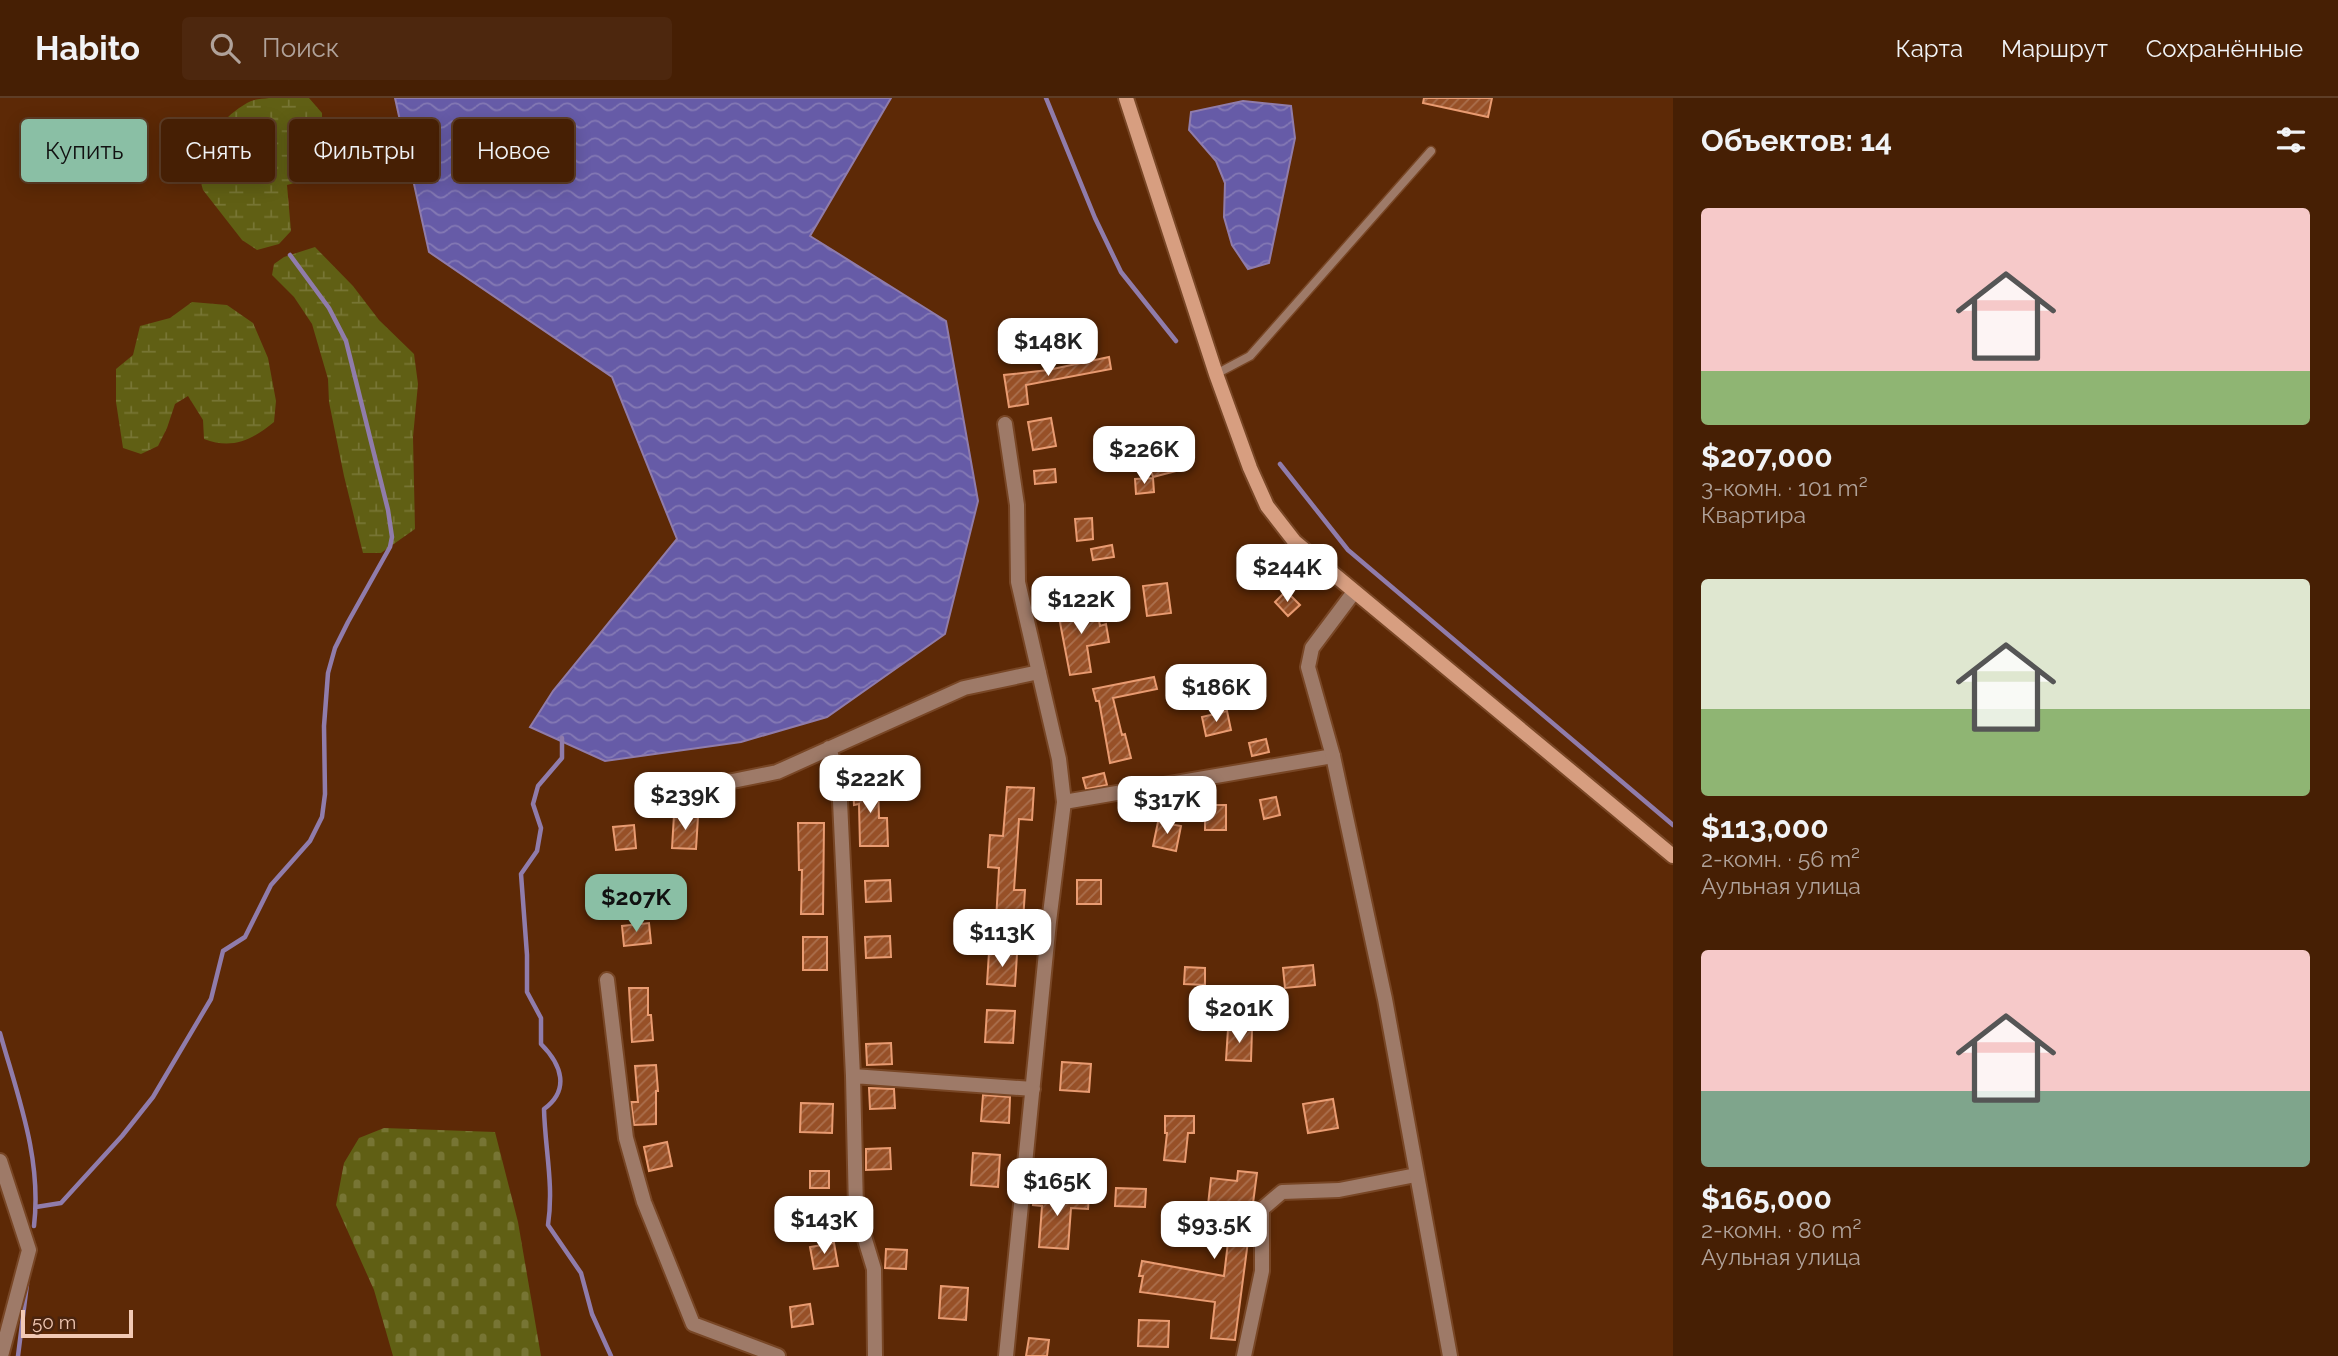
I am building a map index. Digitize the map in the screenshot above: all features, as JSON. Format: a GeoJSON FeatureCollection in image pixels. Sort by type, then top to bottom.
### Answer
{"type":"FeatureCollection","features":[{"type":"Feature","properties":{"kind":"main road"},"geometry":{"type":"LineString","coordinates":[[1126,98],[1216,374],[1250,468],[1267,506],[1295,542],[1673,856]]}},
{"type":"Feature","properties":{"kind":"street"},"geometry":{"type":"LineString","coordinates":[[1005,424],[1017,505],[1018,582],[1059,759],[1064,802],[1049,922],[1006,1356]]}},
{"type":"Feature","properties":{"kind":"street"},"geometry":{"type":"LineString","coordinates":[[1354,592],[1312,648],[1308,657],[1310,681],[1333,756],[1395,1046],[1450,1356]]}},
{"type":"Feature","properties":{"kind":"street"},"geometry":{"type":"LineString","coordinates":[[703,787],[777,772],[964,688],[1039,672]]}},
{"type":"Feature","properties":{"kind":"street"},"geometry":{"type":"LineString","coordinates":[[829,748],[839,780],[853,1076],[856,1210],[874,1269],[875,1356]]}},
{"type":"Feature","properties":{"kind":"street"},"geometry":{"type":"LineString","coordinates":[[1064,802],[1333,756]]}},
{"type":"Feature","properties":{"kind":"street"},"geometry":{"type":"LineString","coordinates":[[607,980],[626,1138],[644,1202],[693,1324],[778,1356]]}},
{"type":"Feature","properties":{"kind":"street"},"geometry":{"type":"LineString","coordinates":[[853,1076],[1033,1089]]}},
{"type":"Feature","properties":{"kind":"street"},"geometry":{"type":"LineString","coordinates":[[0,1161],[29,1250],[1,1356]]}},
{"type":"Feature","properties":{"kind":"street"},"geometry":{"type":"LineString","coordinates":[[1244,1356],[1262,1270],[1262,1209],[1282,1192],[1339,1189],[1416,1175]]}},
{"type":"Feature","properties":{"kind":"lane"},"geometry":{"type":"LineString","coordinates":[[1216,374],[1250,356],[1431,151]]}},
{"type":"Feature","properties":{"kind":"green space"},"geometry":{"type":"Polygon","coordinates":[[[309,98],[322,113],[322,119],[289,119],[289,182],[298,182],[287,185],[291,231],[279,244],[257,250],[242,240],[203,190],[201,182],[275,182],[275,119],[226,119],[239,108],[258,99],[309,98]]]}},
{"type":"Feature","properties":{"kind":"green space"},"geometry":{"type":"Polygon","coordinates":[[[315,247],[353,286],[379,320],[414,354],[418,384],[413,437],[415,529],[381,553],[363,553],[329,402],[328,379],[312,324],[294,297],[272,275],[274,264],[284,257],[315,247]]]}},
{"type":"Feature","properties":{"kind":"green space"},"geometry":{"type":"Polygon","coordinates":[[[192,302],[227,305],[253,323],[268,358],[276,401],[274,422],[258,434],[233,443],[224,444],[204,439],[203,420],[188,396],[175,404],[158,446],[141,454],[123,448],[116,402],[116,369],[133,355],[140,326],[170,318],[192,302]]]}},
{"type":"Feature","properties":{"kind":"green space"},"geometry":{"type":"Polygon","coordinates":[[[384,1128],[495,1132],[518,1222],[541,1356],[393,1356],[374,1290],[336,1205],[344,1163],[359,1138],[384,1128]]]}},
{"type":"Feature","properties":{"kind":"water"},"geometry":{"type":"Polygon","coordinates":[[[395,98],[891,98],[810,236],[946,321],[978,501],[945,634],[827,717],[741,742],[605,761],[530,727],[553,691],[677,539],[612,377],[429,252],[414,182],[439,182],[439,119],[400,119],[395,98]]]}},
{"type":"Feature","properties":{"kind":"water"},"geometry":{"type":"Polygon","coordinates":[[[1243,101],[1291,106],[1295,138],[1269,263],[1248,269],[1232,245],[1224,217],[1225,183],[1216,161],[1189,130],[1191,112],[1243,101]]]}},
{"type":"Feature","properties":{"kind":"building"},"geometry":{"type":"Polygon","coordinates":[[[1424,98],[1492,98],[1488,117],[1423,103],[1424,98]]]}},
{"type":"Feature","properties":{"kind":"building"},"geometry":{"type":"Polygon","coordinates":[[[1109,357],[1111,369],[1026,385],[1028,404],[1009,407],[1004,375],[1048,370],[1109,357]]]}},
{"type":"Feature","properties":{"kind":"building"},"geometry":{"type":"Polygon","coordinates":[[[1051,418],[1056,446],[1033,450],[1028,422],[1051,418]]]}},
{"type":"Feature","properties":{"kind":"building"},"geometry":{"type":"Polygon","coordinates":[[[1169,447],[1176,471],[1153,477],[1146,454],[1169,447]]]}},
{"type":"Feature","properties":{"kind":"building"},"geometry":{"type":"Polygon","coordinates":[[[1055,469],[1056,482],[1035,484],[1034,471],[1055,469]]]}},
{"type":"Feature","properties":{"kind":"building"},"geometry":{"type":"Polygon","coordinates":[[[1153,478],[1154,492],[1136,494],[1135,479],[1153,478]]]}},
{"type":"Feature","properties":{"kind":"building"},"geometry":{"type":"Polygon","coordinates":[[[1092,518],[1093,539],[1077,541],[1075,519],[1092,518]]]}},
{"type":"Feature","properties":{"kind":"building"},"geometry":{"type":"Polygon","coordinates":[[[1112,545],[1114,557],[1093,560],[1091,549],[1112,545]]]}},
{"type":"Feature","properties":{"kind":"building"},"geometry":{"type":"Polygon","coordinates":[[[1167,583],[1171,613],[1147,616],[1143,586],[1167,583]]]}},
{"type":"Feature","properties":{"kind":"building"},"geometry":{"type":"Polygon","coordinates":[[[1286,591],[1300,605],[1288,616],[1275,602],[1286,591]]]}},
{"type":"Feature","properties":{"kind":"building"},"geometry":{"type":"Polygon","coordinates":[[[1096,605],[1100,626],[1106,624],[1109,642],[1087,646],[1091,672],[1070,675],[1058,612],[1096,605]]]}},
{"type":"Feature","properties":{"kind":"building"},"geometry":{"type":"Polygon","coordinates":[[[1154,677],[1157,689],[1113,698],[1131,758],[1110,763],[1099,701],[1096,701],[1093,689],[1154,677]]]}},
{"type":"Feature","properties":{"kind":"building"},"geometry":{"type":"Polygon","coordinates":[[[1227,711],[1231,730],[1206,736],[1202,717],[1227,711]]]}},
{"type":"Feature","properties":{"kind":"building"},"geometry":{"type":"Polygon","coordinates":[[[1266,739],[1269,752],[1252,756],[1249,743],[1266,739]]]}},
{"type":"Feature","properties":{"kind":"building"},"geometry":{"type":"Polygon","coordinates":[[[1104,773],[1107,785],[1086,789],[1083,778],[1104,773]]]}},
{"type":"Feature","properties":{"kind":"building"},"geometry":{"type":"Polygon","coordinates":[[[878,782],[879,818],[887,818],[888,846],[860,846],[859,804],[854,805],[853,783],[878,782]]]}},
{"type":"Feature","properties":{"kind":"building"},"geometry":{"type":"Polygon","coordinates":[[[1007,787],[1034,788],[1032,820],[1019,819],[1014,890],[1025,890],[1023,922],[996,921],[999,868],[988,867],[990,835],[1003,836],[1007,787]]]}},
{"type":"Feature","properties":{"kind":"building"},"geometry":{"type":"Polygon","coordinates":[[[1276,797],[1280,815],[1264,819],[1260,800],[1276,797]]]}},
{"type":"Feature","properties":{"kind":"building"},"geometry":{"type":"Polygon","coordinates":[[[1205,805],[1226,805],[1226,830],[1205,830],[1205,805]]]}},
{"type":"Feature","properties":{"kind":"building"},"geometry":{"type":"Polygon","coordinates":[[[674,815],[698,817],[696,849],[672,848],[674,815]]]}},
{"type":"Feature","properties":{"kind":"building"},"geometry":{"type":"Polygon","coordinates":[[[1158,822],[1181,826],[1176,851],[1153,846],[1158,822]]]}},
{"type":"Feature","properties":{"kind":"building"},"geometry":{"type":"Polygon","coordinates":[[[798,823],[824,823],[823,914],[801,914],[802,870],[799,870],[798,823]]]}},
{"type":"Feature","properties":{"kind":"building"},"geometry":{"type":"Polygon","coordinates":[[[634,825],[636,848],[616,850],[613,827],[634,825]]]}},
{"type":"Feature","properties":{"kind":"building"},"geometry":{"type":"Polygon","coordinates":[[[890,880],[891,901],[866,902],[865,881],[890,880]]]}},
{"type":"Feature","properties":{"kind":"building"},"geometry":{"type":"Polygon","coordinates":[[[1077,880],[1101,880],[1101,904],[1077,904],[1077,880]]]}},
{"type":"Feature","properties":{"kind":"building"},"geometry":{"type":"Polygon","coordinates":[[[649,923],[651,943],[624,946],[622,926],[649,923]]]}},
{"type":"Feature","properties":{"kind":"building"},"geometry":{"type":"Polygon","coordinates":[[[890,936],[891,957],[866,958],[865,937],[890,936]]]}},
{"type":"Feature","properties":{"kind":"building"},"geometry":{"type":"Polygon","coordinates":[[[803,937],[827,937],[827,970],[803,970],[803,937]]]}},
{"type":"Feature","properties":{"kind":"building"},"geometry":{"type":"Polygon","coordinates":[[[989,952],[1017,954],[1015,986],[987,984],[989,952]]]}},
{"type":"Feature","properties":{"kind":"building"},"geometry":{"type":"Polygon","coordinates":[[[1313,965],[1315,985],[1285,988],[1283,968],[1313,965]]]}},
{"type":"Feature","properties":{"kind":"building"},"geometry":{"type":"Polygon","coordinates":[[[1185,967],[1205,968],[1205,985],[1184,984],[1185,967]]]}},
{"type":"Feature","properties":{"kind":"building"},"geometry":{"type":"Polygon","coordinates":[[[629,988],[648,988],[648,1015],[651,1015],[653,1040],[632,1042],[629,988]]]}},
{"type":"Feature","properties":{"kind":"building"},"geometry":{"type":"Polygon","coordinates":[[[987,1010],[1015,1011],[1013,1043],[985,1042],[987,1010]]]}},
{"type":"Feature","properties":{"kind":"building"},"geometry":{"type":"Polygon","coordinates":[[[1228,1029],[1252,1030],[1251,1061],[1226,1060],[1228,1029]]]}},
{"type":"Feature","properties":{"kind":"building"},"geometry":{"type":"Polygon","coordinates":[[[891,1043],[892,1064],[867,1065],[866,1044],[891,1043]]]}},
{"type":"Feature","properties":{"kind":"building"},"geometry":{"type":"Polygon","coordinates":[[[1062,1062],[1091,1064],[1089,1092],[1060,1090],[1062,1062]]]}},
{"type":"Feature","properties":{"kind":"building"},"geometry":{"type":"Polygon","coordinates":[[[656,1065],[656,1124],[634,1125],[631,1102],[638,1102],[635,1066],[656,1065]]]}},
{"type":"Feature","properties":{"kind":"building"},"geometry":{"type":"Polygon","coordinates":[[[869,1088],[894,1089],[895,1108],[870,1109],[869,1088]]]}},
{"type":"Feature","properties":{"kind":"building"},"geometry":{"type":"Polygon","coordinates":[[[983,1095],[1010,1097],[1009,1123],[981,1121],[983,1095]]]}},
{"type":"Feature","properties":{"kind":"building"},"geometry":{"type":"Polygon","coordinates":[[[1333,1099],[1338,1128],[1308,1133],[1303,1104],[1333,1099]]]}},
{"type":"Feature","properties":{"kind":"building"},"geometry":{"type":"Polygon","coordinates":[[[801,1103],[833,1104],[832,1133],[800,1132],[801,1103]]]}},
{"type":"Feature","properties":{"kind":"building"},"geometry":{"type":"Polygon","coordinates":[[[1165,1116],[1194,1116],[1194,1133],[1188,1133],[1185,1162],[1164,1160],[1167,1133],[1165,1116]]]}},
{"type":"Feature","properties":{"kind":"building"},"geometry":{"type":"Polygon","coordinates":[[[667,1142],[672,1166],[649,1171],[644,1147],[667,1142]]]}},
{"type":"Feature","properties":{"kind":"building"},"geometry":{"type":"Polygon","coordinates":[[[890,1148],[891,1169],[866,1170],[866,1149],[890,1148]]]}},
{"type":"Feature","properties":{"kind":"building"},"geometry":{"type":"Polygon","coordinates":[[[973,1153],[1000,1155],[998,1187],[971,1185],[973,1153]]]}},
{"type":"Feature","properties":{"kind":"building"},"geometry":{"type":"Polygon","coordinates":[[[810,1171],[829,1171],[829,1188],[810,1188],[810,1171]]]}},
{"type":"Feature","properties":{"kind":"building"},"geometry":{"type":"Polygon","coordinates":[[[1238,1171],[1257,1173],[1235,1340],[1211,1338],[1215,1302],[1140,1292],[1143,1276],[1139,1276],[1142,1261],[1224,1276],[1232,1208],[1208,1205],[1211,1178],[1237,1181],[1238,1171]]]}},
{"type":"Feature","properties":{"kind":"building"},"geometry":{"type":"Polygon","coordinates":[[[1116,1188],[1146,1189],[1145,1207],[1115,1206],[1116,1188]]]}},
{"type":"Feature","properties":{"kind":"building"},"geometry":{"type":"Polygon","coordinates":[[[1034,1193],[1089,1196],[1088,1209],[1071,1208],[1068,1249],[1039,1247],[1042,1206],[1033,1205],[1034,1193]]]}},
{"type":"Feature","properties":{"kind":"building"},"geometry":{"type":"Polygon","coordinates":[[[834,1243],[838,1266],[814,1269],[810,1247],[834,1243]]]}},
{"type":"Feature","properties":{"kind":"building"},"geometry":{"type":"Polygon","coordinates":[[[886,1249],[907,1250],[906,1269],[885,1268],[886,1249]]]}},
{"type":"Feature","properties":{"kind":"building"},"geometry":{"type":"Polygon","coordinates":[[[941,1286],[968,1288],[966,1320],[939,1318],[941,1286]]]}},
{"type":"Feature","properties":{"kind":"building"},"geometry":{"type":"Polygon","coordinates":[[[810,1304],[813,1324],[792,1327],[790,1307],[810,1304]]]}},
{"type":"Feature","properties":{"kind":"building"},"geometry":{"type":"Polygon","coordinates":[[[1139,1320],[1169,1321],[1168,1347],[1138,1346],[1139,1320]]]}},
{"type":"Feature","properties":{"kind":"building"},"geometry":{"type":"Polygon","coordinates":[[[1029,1338],[1049,1340],[1047,1356],[1026,1356],[1029,1338]]]}},
{"type":"Feature","properties":{"kind":"waterway"},"geometry":{"type":"LineString","coordinates":[[1046,98],[1095,218],[1121,272],[1176,341]]}},
{"type":"Feature","properties":{"kind":"waterway"},"geometry":{"type":"LineString","coordinates":[[36,1207],[61,1203],[122,1136],[153,1097],[211,999],[223,951],[245,937],[271,885],[310,841],[322,817],[328,673],[335,648],[390,547],[392,537],[388,510],[346,341],[329,308],[290,255]]}},
{"type":"Feature","properties":{"kind":"waterway"},"geometry":{"type":"LineString","coordinates":[[1280,464],[1348,550],[1673,825]]}},
{"type":"Feature","properties":{"kind":"waterway"},"geometry":{"type":"LineString","coordinates":[[562,738],[562,758],[538,786],[533,804],[541,828],[537,851],[521,874],[527,992],[541,1018],[541,1044],[554,1060],[560,1077],[557,1094],[544,1109],[550,1181],[548,1225],[581,1273],[592,1314],[611,1356]]}},
{"type":"Feature","properties":{"kind":"waterway"},"geometry":{"type":"LineString","coordinates":[[0,1033],[32,1152],[36,1201],[34,1226]]}},
{"type":"Feature","properties":{"kind":"waterway"},"geometry":{"type":"LineString","coordinates":[[18,1356],[27,1284]]}}]}
